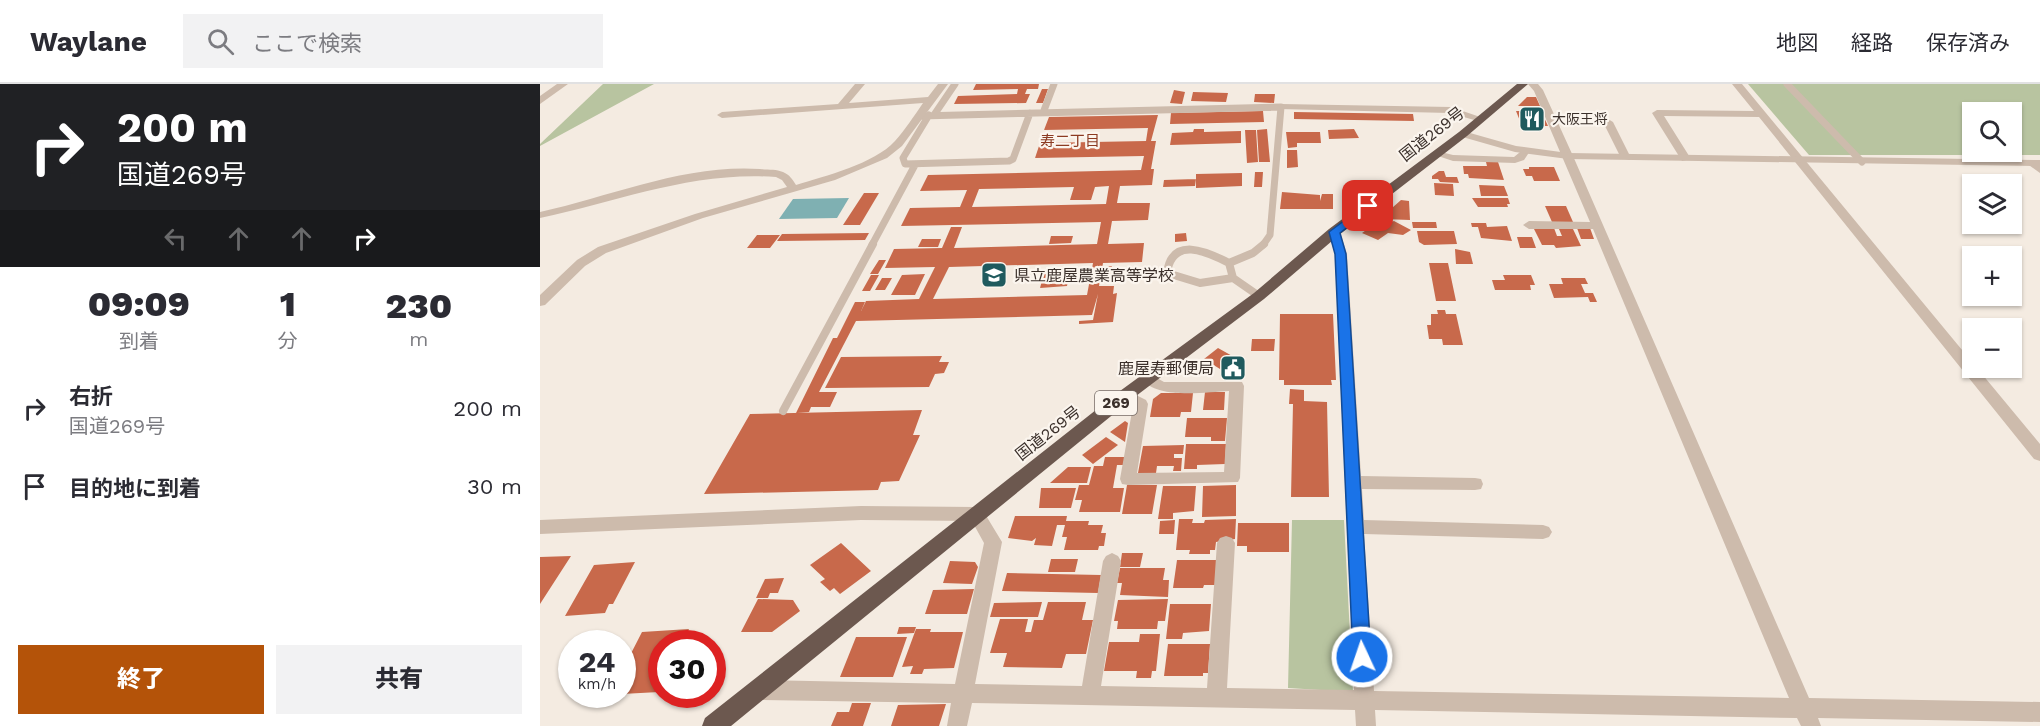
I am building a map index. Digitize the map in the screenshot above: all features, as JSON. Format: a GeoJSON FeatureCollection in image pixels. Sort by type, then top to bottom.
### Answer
{"type":"FeatureCollection","features":[{"type":"Feature","properties":{"kind":"highway","name":"国道269号"},"geometry":{"type":"LineString","coordinates":[[713,726],[1126,395],[1259,296],[1334,232],[1463,134],[1523,84]]}},
{"type":"Feature","properties":{"kind":"street"},"geometry":{"type":"LineString","coordinates":[[540,101],[563,84]]}},
{"type":"Feature","properties":{"kind":"street"},"geometry":{"type":"LineString","coordinates":[[841,106],[860,84]]}},
{"type":"Feature","properties":{"kind":"street"},"geometry":{"type":"LineString","coordinates":[[540,302],[581,262],[602,250],[633,237],[792,187],[831,178],[883,156],[928,116],[931,100],[943,84]]}},
{"type":"Feature","properties":{"kind":"street"},"geometry":{"type":"LineString","coordinates":[[1533,84],[1538,90],[1568,156],[1807,717]]}},
{"type":"Feature","properties":{"kind":"street"},"geometry":{"type":"LineString","coordinates":[[1737,84],[2040,455]]}},
{"type":"Feature","properties":{"kind":"street"},"geometry":{"type":"LineString","coordinates":[[722,115],[931,100]]}},
{"type":"Feature","properties":{"kind":"street"},"geometry":{"type":"LineString","coordinates":[[1281,107],[1451,110],[1481,119]]}},
{"type":"Feature","properties":{"kind":"street"},"geometry":{"type":"LineString","coordinates":[[1686,159],[1656,113],[1762,114]]}},
{"type":"Feature","properties":{"kind":"street"},"geometry":{"type":"LineString","coordinates":[[1608,122],[1626,158]]}},
{"type":"Feature","properties":{"kind":"street"},"geometry":{"type":"LineString","coordinates":[[1463,134],[1525,151],[1568,156],[2037,166]]}},
{"type":"Feature","properties":{"kind":"street"},"geometry":{"type":"LineString","coordinates":[[1437,154],[1453,158],[1515,160],[1520,158],[1525,151]]}},
{"type":"Feature","properties":{"kind":"street"},"geometry":{"type":"LineString","coordinates":[[540,215],[596,203],[701,173],[778,174],[786,178],[792,187]]}},
{"type":"Feature","properties":{"kind":"street"},"geometry":{"type":"LineString","coordinates":[[1529,225],[1598,226]]}},
{"type":"Feature","properties":{"kind":"street"},"geometry":{"type":"LineString","coordinates":[[1334,232],[1341,254],[1365,726]]}},
{"type":"Feature","properties":{"kind":"street"},"geometry":{"type":"LineString","coordinates":[[1126,395],[1141,404],[1128,479],[1232,478],[1237,387],[1161,387],[1148,378]]}},
{"type":"Feature","properties":{"kind":"street"},"geometry":{"type":"LineString","coordinates":[[1352,482],[1475,484]]}},
{"type":"Feature","properties":{"kind":"street"},"geometry":{"type":"LineString","coordinates":[[540,527],[861,513],[976,514],[993,542],[957,726]]}},
{"type":"Feature","properties":{"kind":"street"},"geometry":{"type":"LineString","coordinates":[[1354,527],[1543,532]]}},
{"type":"Feature","properties":{"kind":"street"},"geometry":{"type":"LineString","coordinates":[[1216,698],[1226,543]]}},
{"type":"Feature","properties":{"kind":"street"},"geometry":{"type":"LineString","coordinates":[[1089,695],[1112,561]]}},
{"type":"Feature","properties":{"kind":"street"},"geometry":{"type":"LineString","coordinates":[[758,690],[1364,700],[1807,717],[2040,712]]}},
{"type":"Feature","properties":{"kind":"lane"},"geometry":{"type":"LineString","coordinates":[[955,84],[928,116],[927,122],[903,158],[905,164],[1009,161],[1013,159],[1030,113]]}},
{"type":"Feature","properties":{"kind":"lane"},"geometry":{"type":"LineString","coordinates":[[1043,113],[1054,84]]}},
{"type":"Feature","properties":{"kind":"lane"},"geometry":{"type":"LineString","coordinates":[[1787,84],[1862,162]]}},
{"type":"Feature","properties":{"kind":"lane"},"geometry":{"type":"LineString","coordinates":[[928,116],[1281,107],[1270,236],[1266,244],[1256,251],[1229,262]]}},
{"type":"Feature","properties":{"kind":"lane"},"geometry":{"type":"LineString","coordinates":[[783,411],[915,165]]}},
{"type":"Feature","properties":{"kind":"lane"},"geometry":{"type":"LineString","coordinates":[[1192,249],[1212,253],[1229,262],[1233,278],[1213,284],[1196,283],[1167,273],[1167,264],[1171,256],[1182,250],[1192,249]]}},
{"type":"Feature","properties":{"kind":"lane"},"geometry":{"type":"LineString","coordinates":[[1233,278],[1259,296]]}},
{"type":"Feature","properties":{"kind":"green space"},"geometry":{"type":"Polygon","coordinates":[[[603,84],[654,84],[540,146],[540,144],[603,84]]]}},
{"type":"Feature","properties":{"kind":"green space"},"geometry":{"type":"Polygon","coordinates":[[[1748,84],[2040,84],[2040,155],[2022,155],[2022,102],[1962,102],[1962,155],[1809,155],[1748,84]]]}},
{"type":"Feature","properties":{"kind":"green space"},"geometry":{"type":"Polygon","coordinates":[[[1292,520],[1344,520],[1353,692],[1288,688],[1292,520]]]}},
{"type":"Feature","properties":{"kind":"water"},"geometry":{"type":"Polygon","coordinates":[[[849,198],[837,218],[779,219],[793,199],[849,198]]]}},
{"type":"Feature","properties":{"kind":"building"},"geometry":{"type":"Polygon","coordinates":[[[976,84],[1039,84],[1038,89],[1027,89],[1025,94],[1030,94],[1026,103],[954,104],[958,96],[1017,94],[1018,89],[973,90],[976,84]]]}},
{"type":"Feature","properties":{"kind":"building"},"geometry":{"type":"Polygon","coordinates":[[[1042,89],[1048,89],[1043,103],[1036,103],[1042,89]]]}},
{"type":"Feature","properties":{"kind":"building"},"geometry":{"type":"Polygon","coordinates":[[[1174,90],[1185,92],[1182,104],[1170,103],[1174,90]]]}},
{"type":"Feature","properties":{"kind":"building"},"geometry":{"type":"Polygon","coordinates":[[[1193,92],[1228,93],[1226,102],[1191,101],[1193,92]]]}},
{"type":"Feature","properties":{"kind":"building"},"geometry":{"type":"Polygon","coordinates":[[[1255,94],[1275,94],[1274,103],[1254,102],[1255,94]]]}},
{"type":"Feature","properties":{"kind":"building"},"geometry":{"type":"Polygon","coordinates":[[[1527,97],[1536,97],[1540,106],[1518,106],[1527,97]]]}},
{"type":"Feature","properties":{"kind":"building"},"geometry":{"type":"Polygon","coordinates":[[[1263,111],[1264,122],[1170,124],[1171,113],[1263,111]]]}},
{"type":"Feature","properties":{"kind":"building","name":"大阪王将"},"geometry":{"type":"Polygon","coordinates":[[[1516,111],[1541,111],[1548,126],[1522,126],[1516,111]]]}},
{"type":"Feature","properties":{"kind":"building"},"geometry":{"type":"Polygon","coordinates":[[[1294,112],[1413,114],[1414,121],[1294,119],[1294,112]]]}},
{"type":"Feature","properties":{"kind":"building"},"geometry":{"type":"Polygon","coordinates":[[[1158,115],[1151,141],[1156,141],[1151,169],[1154,169],[1152,185],[1120,186],[1117,203],[1150,203],[1148,220],[1112,221],[1108,244],[1144,243],[1142,262],[1103,263],[1099,286],[1114,286],[1113,294],[1117,293],[1113,322],[1079,324],[1079,321],[1093,320],[1098,294],[1092,315],[856,321],[819,392],[837,392],[830,407],[811,407],[809,412],[796,413],[833,338],[837,338],[855,302],[865,302],[861,311],[866,301],[919,299],[935,267],[885,268],[894,249],[942,248],[951,227],[962,227],[954,248],[1097,244],[1101,222],[901,226],[910,208],[960,207],[967,190],[920,191],[928,175],[1141,170],[1144,156],[1035,158],[1040,143],[1146,141],[1148,128],[1044,130],[1049,117],[1158,115]],[[1109,186],[1095,187],[1091,200],[1070,200],[1074,187],[979,189],[972,207],[1106,204],[1109,186]],[[1093,263],[949,267],[933,299],[1087,295],[1093,263]]]}},
{"type":"Feature","properties":{"kind":"building"},"geometry":{"type":"Polygon","coordinates":[[[1194,129],[1204,129],[1204,132],[1241,131],[1241,143],[1170,145],[1172,133],[1193,132],[1194,129]]]}},
{"type":"Feature","properties":{"kind":"building"},"geometry":{"type":"Polygon","coordinates":[[[1267,129],[1270,162],[1259,162],[1257,130],[1267,129]]]}},
{"type":"Feature","properties":{"kind":"building"},"geometry":{"type":"Polygon","coordinates":[[[1354,129],[1359,138],[1329,139],[1328,130],[1354,129]]]}},
{"type":"Feature","properties":{"kind":"building"},"geometry":{"type":"Polygon","coordinates":[[[1245,130],[1256,130],[1258,162],[1247,163],[1245,130]]]}},
{"type":"Feature","properties":{"kind":"building"},"geometry":{"type":"Polygon","coordinates":[[[1286,132],[1320,132],[1321,143],[1297,143],[1297,147],[1288,148],[1286,132]]]}},
{"type":"Feature","properties":{"kind":"building"},"geometry":{"type":"Polygon","coordinates":[[[1287,150],[1297,150],[1298,167],[1287,168],[1287,150]]]}},
{"type":"Feature","properties":{"kind":"building"},"geometry":{"type":"Polygon","coordinates":[[[1486,162],[1498,162],[1504,180],[1469,178],[1468,174],[1464,174],[1463,166],[1487,166],[1486,162]]]}},
{"type":"Feature","properties":{"kind":"building"},"geometry":{"type":"Polygon","coordinates":[[[1529,167],[1554,167],[1560,181],[1534,181],[1532,176],[1526,176],[1523,169],[1529,169],[1529,167]]]}},
{"type":"Feature","properties":{"kind":"building"},"geometry":{"type":"Polygon","coordinates":[[[1439,171],[1444,171],[1446,177],[1457,177],[1459,183],[1432,179],[1432,176],[1439,171]]]}},
{"type":"Feature","properties":{"kind":"building"},"geometry":{"type":"Polygon","coordinates":[[[1255,172],[1263,172],[1262,187],[1254,187],[1255,172]]]}},
{"type":"Feature","properties":{"kind":"building"},"geometry":{"type":"Polygon","coordinates":[[[1242,173],[1242,186],[1196,188],[1196,174],[1242,173]]]}},
{"type":"Feature","properties":{"kind":"building"},"geometry":{"type":"Polygon","coordinates":[[[1196,179],[1195,186],[1163,187],[1164,180],[1196,179]]]}},
{"type":"Feature","properties":{"kind":"building"},"geometry":{"type":"Polygon","coordinates":[[[1434,183],[1453,184],[1454,196],[1435,195],[1434,183]]]}},
{"type":"Feature","properties":{"kind":"building"},"geometry":{"type":"Polygon","coordinates":[[[1479,185],[1504,186],[1508,196],[1481,196],[1479,185]]]}},
{"type":"Feature","properties":{"kind":"building"},"geometry":{"type":"Polygon","coordinates":[[[1282,192],[1320,195],[1320,201],[1322,194],[1333,194],[1333,209],[1280,209],[1282,192]]]}},
{"type":"Feature","properties":{"kind":"building"},"geometry":{"type":"Polygon","coordinates":[[[864,193],[879,193],[860,225],[843,225],[864,193]]]}},
{"type":"Feature","properties":{"kind":"building"},"geometry":{"type":"Polygon","coordinates":[[[1472,198],[1508,198],[1510,204],[1507,204],[1508,207],[1478,207],[1472,198]]]}},
{"type":"Feature","properties":{"kind":"building"},"geometry":{"type":"Polygon","coordinates":[[[1401,200],[1409,201],[1410,220],[1383,219],[1383,216],[1401,200]]]}},
{"type":"Feature","properties":{"kind":"building"},"geometry":{"type":"Polygon","coordinates":[[[1545,206],[1566,206],[1573,222],[1552,222],[1545,206]]]}},
{"type":"Feature","properties":{"kind":"building"},"geometry":{"type":"Polygon","coordinates":[[[1379,221],[1384,224],[1394,221],[1411,230],[1403,235],[1388,233],[1378,240],[1362,233],[1379,221]]]}},
{"type":"Feature","properties":{"kind":"building"},"geometry":{"type":"Polygon","coordinates":[[[1412,222],[1436,222],[1437,228],[1413,228],[1412,222]]]}},
{"type":"Feature","properties":{"kind":"building"},"geometry":{"type":"Polygon","coordinates":[[[1471,223],[1486,223],[1487,227],[1507,226],[1512,241],[1481,238],[1478,227],[1472,227],[1471,223]]]}},
{"type":"Feature","properties":{"kind":"building"},"geometry":{"type":"Polygon","coordinates":[[[1554,228],[1557,236],[1562,236],[1559,229],[1573,229],[1581,246],[1556,248],[1554,245],[1542,245],[1534,229],[1554,228]]]}},
{"type":"Feature","properties":{"kind":"building"},"geometry":{"type":"Polygon","coordinates":[[[1577,228],[1590,228],[1594,239],[1581,239],[1577,228]]]}},
{"type":"Feature","properties":{"kind":"building"},"geometry":{"type":"Polygon","coordinates":[[[1417,231],[1454,231],[1457,244],[1424,245],[1419,242],[1417,231]]]}},
{"type":"Feature","properties":{"kind":"building"},"geometry":{"type":"Polygon","coordinates":[[[869,233],[865,240],[777,241],[782,234],[869,233]]]}},
{"type":"Feature","properties":{"kind":"building"},"geometry":{"type":"Polygon","coordinates":[[[1186,233],[1187,241],[1175,242],[1175,234],[1186,233]]]}},
{"type":"Feature","properties":{"kind":"building"},"geometry":{"type":"Polygon","coordinates":[[[757,235],[780,235],[770,248],[747,248],[757,235]]]}},
{"type":"Feature","properties":{"kind":"building"},"geometry":{"type":"Polygon","coordinates":[[[1051,236],[1073,236],[1071,243],[1049,244],[1051,236]]]}},
{"type":"Feature","properties":{"kind":"building"},"geometry":{"type":"Polygon","coordinates":[[[1517,237],[1532,237],[1536,248],[1520,248],[1517,237]]]}},
{"type":"Feature","properties":{"kind":"building"},"geometry":{"type":"Polygon","coordinates":[[[922,239],[941,239],[938,247],[918,247],[922,239]]]}},
{"type":"Feature","properties":{"kind":"building"},"geometry":{"type":"Polygon","coordinates":[[[1455,249],[1470,252],[1473,264],[1456,264],[1455,249]]]}},
{"type":"Feature","properties":{"kind":"building"},"geometry":{"type":"Polygon","coordinates":[[[879,260],[886,260],[878,274],[870,274],[879,260]]]}},
{"type":"Feature","properties":{"kind":"building"},"geometry":{"type":"Polygon","coordinates":[[[1429,263],[1448,263],[1456,301],[1436,301],[1429,263]]]}},
{"type":"Feature","properties":{"kind":"building"},"geometry":{"type":"Polygon","coordinates":[[[1112,266],[1109,282],[1101,283],[1103,267],[1112,266]]]}},
{"type":"Feature","properties":{"kind":"building"},"geometry":{"type":"Polygon","coordinates":[[[1070,272],[1067,286],[1040,288],[1044,273],[1070,272]]]}},
{"type":"Feature","properties":{"kind":"building"},"geometry":{"type":"Polygon","coordinates":[[[925,274],[915,295],[891,295],[902,275],[925,274]]]}},
{"type":"Feature","properties":{"kind":"building"},"geometry":{"type":"Polygon","coordinates":[[[871,275],[879,275],[870,291],[862,291],[871,275]]]}},
{"type":"Feature","properties":{"kind":"building"},"geometry":{"type":"Polygon","coordinates":[[[1503,275],[1531,275],[1535,285],[1530,285],[1531,290],[1495,290],[1492,280],[1505,280],[1503,275]]]}},
{"type":"Feature","properties":{"kind":"building"},"geometry":{"type":"Polygon","coordinates":[[[882,278],[892,278],[885,290],[875,290],[882,278]]]}},
{"type":"Feature","properties":{"kind":"building"},"geometry":{"type":"Polygon","coordinates":[[[1561,278],[1585,278],[1588,284],[1581,284],[1585,293],[1593,293],[1597,302],[1590,302],[1588,297],[1554,298],[1549,284],[1563,284],[1561,278]]]}},
{"type":"Feature","properties":{"kind":"building"},"geometry":{"type":"Polygon","coordinates":[[[1437,310],[1445,310],[1446,314],[1456,314],[1463,345],[1443,345],[1442,339],[1429,339],[1427,325],[1431,325],[1431,314],[1438,314],[1437,310]]]}},
{"type":"Feature","properties":{"kind":"building"},"geometry":{"type":"Polygon","coordinates":[[[1280,314],[1333,314],[1336,380],[1331,380],[1332,385],[1284,385],[1284,380],[1279,380],[1280,314]]]}},
{"type":"Feature","properties":{"kind":"building"},"geometry":{"type":"Polygon","coordinates":[[[1252,339],[1275,339],[1274,351],[1251,351],[1252,339]]]}},
{"type":"Feature","properties":{"kind":"building"},"geometry":{"type":"Polygon","coordinates":[[[1218,348],[1243,362],[1228,374],[1204,359],[1218,348]]]}},
{"type":"Feature","properties":{"kind":"building"},"geometry":{"type":"Polygon","coordinates":[[[942,356],[939,362],[949,362],[944,373],[935,374],[929,387],[825,388],[841,357],[942,356]]]}},
{"type":"Feature","properties":{"kind":"building"},"geometry":{"type":"Polygon","coordinates":[[[1290,389],[1304,390],[1304,401],[1327,402],[1329,497],[1291,497],[1293,404],[1289,404],[1290,389]]]}},
{"type":"Feature","properties":{"kind":"building"},"geometry":{"type":"Polygon","coordinates":[[[1205,392],[1225,392],[1224,410],[1203,410],[1205,392]]]}},
{"type":"Feature","properties":{"kind":"building"},"geometry":{"type":"Polygon","coordinates":[[[1161,393],[1193,393],[1191,412],[1181,412],[1180,417],[1150,417],[1153,399],[1161,393]]]}},
{"type":"Feature","properties":{"kind":"building"},"geometry":{"type":"Polygon","coordinates":[[[922,410],[913,435],[920,435],[899,481],[881,482],[878,490],[704,494],[750,414],[922,410]]]}},
{"type":"Feature","properties":{"kind":"building"},"geometry":{"type":"Polygon","coordinates":[[[1187,418],[1227,418],[1225,441],[1211,441],[1211,437],[1185,437],[1187,418]]]}},
{"type":"Feature","properties":{"kind":"building"},"geometry":{"type":"Polygon","coordinates":[[[1125,421],[1128,423],[1125,442],[1110,432],[1125,421]]]}},
{"type":"Feature","properties":{"kind":"building"},"geometry":{"type":"Polygon","coordinates":[[[1106,437],[1118,445],[1093,464],[1082,455],[1106,437]]]}},
{"type":"Feature","properties":{"kind":"building"},"geometry":{"type":"Polygon","coordinates":[[[1186,444],[1226,444],[1225,464],[1197,465],[1197,469],[1184,469],[1186,444]]]}},
{"type":"Feature","properties":{"kind":"building"},"geometry":{"type":"Polygon","coordinates":[[[1184,445],[1183,454],[1174,454],[1174,458],[1182,458],[1181,471],[1173,471],[1174,466],[1157,466],[1156,473],[1138,473],[1143,446],[1184,445]]]}},
{"type":"Feature","properties":{"kind":"building"},"geometry":{"type":"Polygon","coordinates":[[[1105,457],[1125,457],[1123,465],[1117,465],[1113,488],[1124,488],[1120,512],[1079,512],[1082,500],[1075,500],[1079,485],[1089,485],[1094,466],[1103,466],[1105,457]]]}},
{"type":"Feature","properties":{"kind":"building"},"geometry":{"type":"Polygon","coordinates":[[[1068,467],[1091,467],[1087,483],[1050,483],[1068,467]]]}},
{"type":"Feature","properties":{"kind":"building"},"geometry":{"type":"Polygon","coordinates":[[[1127,485],[1157,485],[1152,514],[1122,514],[1127,485]]]}},
{"type":"Feature","properties":{"kind":"building"},"geometry":{"type":"Polygon","coordinates":[[[1236,485],[1236,516],[1202,517],[1203,486],[1236,485]]]}},
{"type":"Feature","properties":{"kind":"building"},"geometry":{"type":"Polygon","coordinates":[[[1163,486],[1196,486],[1194,511],[1173,513],[1173,519],[1158,519],[1163,486]]]}},
{"type":"Feature","properties":{"kind":"building"},"geometry":{"type":"Polygon","coordinates":[[[1041,488],[1076,488],[1071,508],[1039,508],[1041,488]]]}},
{"type":"Feature","properties":{"kind":"building"},"geometry":{"type":"Polygon","coordinates":[[[1015,516],[1067,516],[1066,521],[1089,521],[1088,525],[1103,525],[1101,533],[1106,533],[1104,546],[1099,546],[1098,550],[1064,550],[1067,537],[1062,537],[1065,525],[1057,525],[1052,546],[1034,545],[1036,538],[1032,541],[1008,538],[1015,516]]]}},
{"type":"Feature","properties":{"kind":"building"},"geometry":{"type":"Polygon","coordinates":[[[1179,519],[1193,519],[1192,523],[1204,523],[1205,520],[1236,519],[1235,539],[1216,542],[1215,550],[1210,550],[1210,554],[1189,554],[1190,550],[1176,550],[1179,519]]]}},
{"type":"Feature","properties":{"kind":"building"},"geometry":{"type":"Polygon","coordinates":[[[1175,520],[1174,534],[1159,534],[1160,521],[1175,520]]]}},
{"type":"Feature","properties":{"kind":"building"},"geometry":{"type":"Polygon","coordinates":[[[1238,523],[1289,523],[1289,552],[1247,552],[1247,546],[1237,546],[1238,523]]]}},
{"type":"Feature","properties":{"kind":"building"},"geometry":{"type":"Polygon","coordinates":[[[841,543],[871,571],[840,594],[834,588],[830,591],[820,582],[825,579],[810,565],[841,543]]]}},
{"type":"Feature","properties":{"kind":"building"},"geometry":{"type":"Polygon","coordinates":[[[1122,553],[1143,553],[1140,567],[1120,567],[1122,553]]]}},
{"type":"Feature","properties":{"kind":"building"},"geometry":{"type":"Polygon","coordinates":[[[571,556],[540,604],[540,557],[571,556]]]}},
{"type":"Feature","properties":{"kind":"building"},"geometry":{"type":"Polygon","coordinates":[[[1051,559],[1078,559],[1075,572],[1048,572],[1051,559]]]}},
{"type":"Feature","properties":{"kind":"building"},"geometry":{"type":"Polygon","coordinates":[[[1177,560],[1218,560],[1217,585],[1204,585],[1203,588],[1173,588],[1177,560]]]}},
{"type":"Feature","properties":{"kind":"building"},"geometry":{"type":"Polygon","coordinates":[[[950,561],[975,562],[978,567],[972,584],[943,583],[950,561]]]}},
{"type":"Feature","properties":{"kind":"building"},"geometry":{"type":"Polygon","coordinates":[[[635,562],[613,604],[609,604],[605,613],[565,616],[594,565],[635,562]]]}},
{"type":"Feature","properties":{"kind":"building"},"geometry":{"type":"Polygon","coordinates":[[[1120,568],[1165,568],[1163,580],[1169,580],[1168,597],[1120,595],[1122,583],[1117,583],[1120,568]]]}},
{"type":"Feature","properties":{"kind":"building"},"geometry":{"type":"Polygon","coordinates":[[[1007,573],[1101,575],[1098,593],[1002,591],[1007,573]]]}},
{"type":"Feature","properties":{"kind":"building"},"geometry":{"type":"Polygon","coordinates":[[[784,578],[778,593],[770,593],[768,598],[756,598],[765,579],[784,578]]]}},
{"type":"Feature","properties":{"kind":"building"},"geometry":{"type":"Polygon","coordinates":[[[974,589],[967,614],[925,614],[933,590],[974,589]]]}},
{"type":"Feature","properties":{"kind":"building"},"geometry":{"type":"Polygon","coordinates":[[[758,599],[793,600],[800,611],[772,632],[741,632],[758,599]]]}},
{"type":"Feature","properties":{"kind":"building"},"geometry":{"type":"Polygon","coordinates":[[[1168,599],[1165,621],[1158,621],[1157,629],[1117,629],[1118,621],[1114,621],[1118,600],[1168,599]]]}},
{"type":"Feature","properties":{"kind":"building"},"geometry":{"type":"Polygon","coordinates":[[[1042,602],[1038,617],[990,617],[994,603],[1042,602]]]}},
{"type":"Feature","properties":{"kind":"building"},"geometry":{"type":"Polygon","coordinates":[[[1048,602],[1086,602],[1082,620],[1093,620],[1086,654],[1066,654],[1062,668],[1003,667],[1007,653],[990,653],[1000,619],[1028,619],[1025,632],[1031,632],[1034,620],[1043,620],[1048,602]]]}},
{"type":"Feature","properties":{"kind":"building"},"geometry":{"type":"Polygon","coordinates":[[[1170,604],[1211,604],[1209,631],[1183,633],[1182,639],[1166,639],[1170,604]]]}},
{"type":"Feature","properties":{"kind":"building"},"geometry":{"type":"Polygon","coordinates":[[[899,627],[916,627],[914,633],[897,634],[899,627]]]}},
{"type":"Feature","properties":{"kind":"building"},"geometry":{"type":"Polygon","coordinates":[[[916,629],[931,629],[930,632],[963,632],[954,668],[924,669],[922,674],[910,674],[913,666],[902,667],[916,629]]]}},
{"type":"Feature","properties":{"kind":"building"},"geometry":{"type":"Polygon","coordinates":[[[642,632],[648,632],[648,693],[636,693],[636,644],[642,632]]]}},
{"type":"Feature","properties":{"kind":"building"},"geometry":{"type":"Polygon","coordinates":[[[1140,634],[1160,634],[1156,671],[1152,671],[1151,678],[1136,678],[1137,671],[1104,671],[1109,642],[1139,642],[1140,634]]]}},
{"type":"Feature","properties":{"kind":"building"},"geometry":{"type":"Polygon","coordinates":[[[856,637],[907,637],[893,677],[840,677],[856,637]]]}},
{"type":"Feature","properties":{"kind":"building"},"geometry":{"type":"Polygon","coordinates":[[[1168,644],[1210,644],[1208,673],[1203,673],[1203,676],[1164,676],[1168,644]]]}},
{"type":"Feature","properties":{"kind":"building"},"geometry":{"type":"Polygon","coordinates":[[[852,703],[871,703],[863,726],[831,726],[837,712],[849,712],[852,703]]]}},
{"type":"Feature","properties":{"kind":"building"},"geometry":{"type":"Polygon","coordinates":[[[946,704],[939,726],[891,726],[898,705],[946,704]]]}},
{"type":"Feature","properties":{"kind":"place","name":"大阪王将"},"geometry":{"type":"Point","coordinates":[1532,119]}},
{"type":"Feature","properties":{"kind":"place","name":"県立鹿屋農業高等学校"},"geometry":{"type":"Point","coordinates":[994,275]}},
{"type":"Feature","properties":{"kind":"place","name":"鹿屋寿郵便局"},"geometry":{"type":"Point","coordinates":[1233,368]}},
{"type":"Feature","properties":{"kind":"district","name":"寿二丁目"},"geometry":{"type":"Point","coordinates":[1070,141]}},
{"type":"Feature","properties":{"kind":"route"},"geometry":{"type":"LineString","coordinates":[[1362,657],[1341,254],[1334,232],[1368,206]]}}]}
